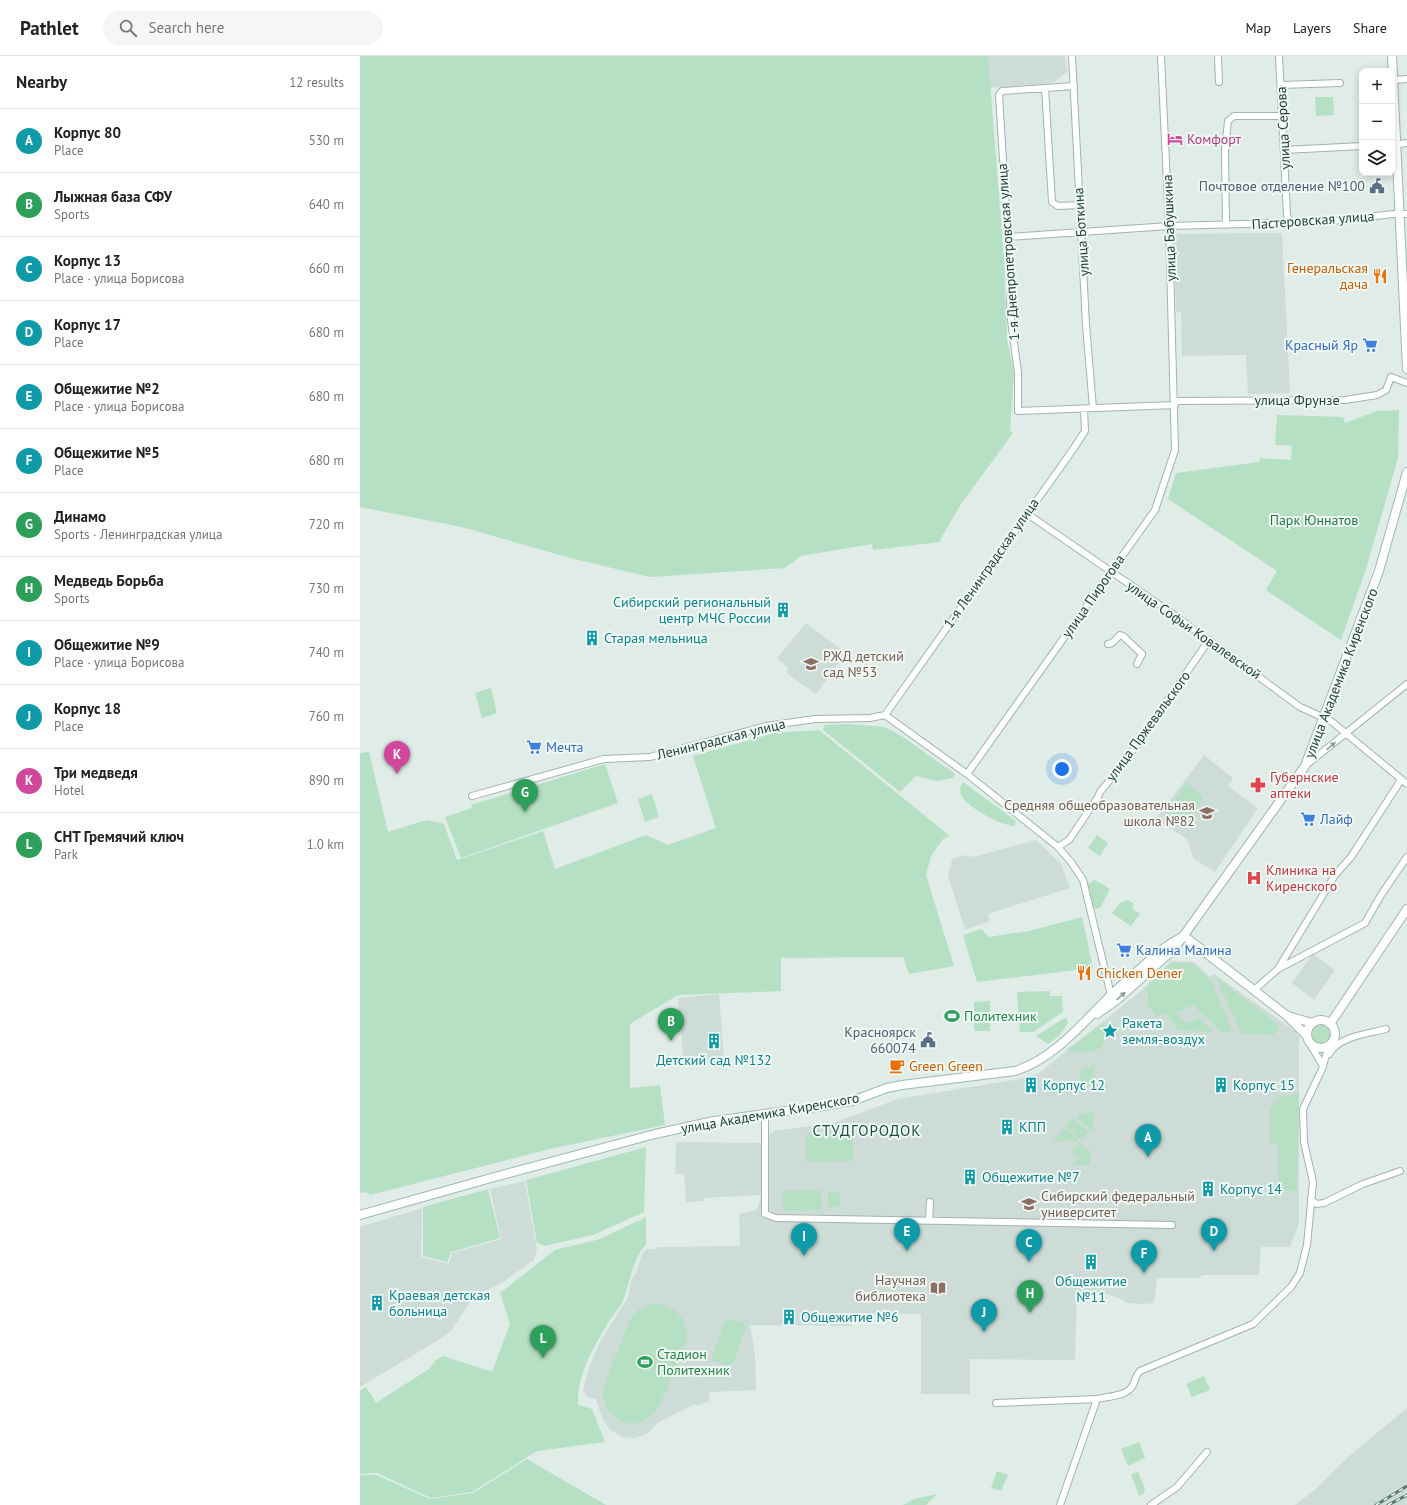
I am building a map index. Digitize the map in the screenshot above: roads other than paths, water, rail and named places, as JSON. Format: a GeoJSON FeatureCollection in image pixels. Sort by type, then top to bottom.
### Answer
{"type":"FeatureCollection","features":[{"type":"Feature","properties":{"kind":"main road"},"geometry":{"type":"LineString","coordinates":[[1392,56],[1392,68]]}},
{"type":"Feature","properties":{"kind":"main road"},"geometry":{"type":"LineString","coordinates":[[1393,104],[1394,140]]}},
{"type":"Feature","properties":{"kind":"main road"},"geometry":{"type":"LineString","coordinates":[[1395,151],[1404,214],[1407,369]]}},
{"type":"Feature","properties":{"kind":"main road","name":"улица Академика Киренского"},"geometry":{"type":"LineString","coordinates":[[360,1215],[491,1178],[655,1134],[714,1120],[852,1101],[887,1088],[1015,1071],[1037,1062],[1118,999],[1174,949],[1305,766],[1379,571],[1407,472]]}},
{"type":"Feature","properties":{"kind":"main road"},"geometry":{"type":"LineString","coordinates":[[1330,1024],[1407,909]]}},
{"type":"Feature","properties":{"kind":"main road"},"geometry":{"type":"LineString","coordinates":[[1184,936],[1286,1015],[1306,1035],[1310,1044],[1322,1048],[1329,1045],[1335,1036],[1333,1028],[1330,1024],[1320,1020],[1312,1023],[1306,1035]]}},
{"type":"Feature","properties":{"kind":"main road","name":"улица Академика Киренского"},"geometry":{"type":"LineString","coordinates":[[1079,1028],[1111,995],[1169,943],[1184,936]]}},
{"type":"Feature","properties":{"kind":"main road"},"geometry":{"type":"LineString","coordinates":[[1286,1015],[1312,1023]]}},
{"type":"Feature","properties":{"kind":"street","name":"улица Боткина"},"geometry":{"type":"LineString","coordinates":[[1072,56],[1086,325],[1093,408]]}},
{"type":"Feature","properties":{"kind":"street","name":"улица Бабушкина"},"geometry":{"type":"LineString","coordinates":[[1161,56],[1169,226],[1174,403]]}},
{"type":"Feature","properties":{"kind":"street"},"geometry":{"type":"LineString","coordinates":[[1218,56],[1219,82]]}},
{"type":"Feature","properties":{"kind":"street","name":"улица Серова"},"geometry":{"type":"LineString","coordinates":[[1279,56],[1287,215],[1290,224]]}},
{"type":"Feature","properties":{"kind":"street"},"geometry":{"type":"LineString","coordinates":[[1395,80],[1407,79]]}},
{"type":"Feature","properties":{"kind":"street"},"geometry":{"type":"LineString","coordinates":[[1281,85],[1340,83]]}},
{"type":"Feature","properties":{"kind":"street","name":"1-я Днепропетровская улица"},"geometry":{"type":"LineString","coordinates":[[1074,86],[1002,91],[999,95],[1008,237],[1010,312],[1018,373],[1018,411],[1093,408]]}},
{"type":"Feature","properties":{"kind":"street"},"geometry":{"type":"LineString","coordinates":[[1044,88],[1052,202],[1058,206],[1079,204]]}},
{"type":"Feature","properties":{"kind":"street"},"geometry":{"type":"LineString","coordinates":[[1226,225],[1225,149],[1228,121],[1234,116],[1282,116]]}},
{"type":"Feature","properties":{"kind":"street"},"geometry":{"type":"LineString","coordinates":[[1395,144],[1407,143]]}},
{"type":"Feature","properties":{"kind":"street"},"geometry":{"type":"LineString","coordinates":[[1284,150],[1359,146]]}},
{"type":"Feature","properties":{"kind":"street","name":"Пастеровская улица"},"geometry":{"type":"LineString","coordinates":[[1008,237],[1169,226],[1290,224],[1404,214]]}},
{"type":"Feature","properties":{"kind":"street","name":"улица Фрунзе"},"geometry":{"type":"LineString","coordinates":[[1093,408],[1174,403],[1345,400],[1377,395],[1386,390],[1391,376],[1407,383]]}},
{"type":"Feature","properties":{"kind":"street","name":"улица Пирогова"},"geometry":{"type":"LineString","coordinates":[[967,774],[1155,510],[1175,450],[1174,403]]}},
{"type":"Feature","properties":{"kind":"street","name":"1-я Ленинградская улица"},"geometry":{"type":"LineString","coordinates":[[885,715],[1085,431],[1084,408]]}},
{"type":"Feature","properties":{"kind":"street","name":"улица Софьи Ковалевской"},"geometry":{"type":"LineString","coordinates":[[1026,513],[1209,640],[1300,707],[1324,718],[1345,733],[1407,784]]}},
{"type":"Feature","properties":{"kind":"street"},"geometry":{"type":"LineString","coordinates":[[1108,644],[1112,643],[1120,635],[1123,636],[1142,654],[1137,664]]}},
{"type":"Feature","properties":{"kind":"street","name":"улица Пржевальского"},"geometry":{"type":"LineString","coordinates":[[1058,847],[1069,840],[1100,792],[1127,759],[1209,640]]}},
{"type":"Feature","properties":{"kind":"street"},"geometry":{"type":"LineString","coordinates":[[1305,766],[1407,684]]}},
{"type":"Feature","properties":{"kind":"street"},"geometry":{"type":"LineString","coordinates":[[885,715],[967,774],[1058,847],[1071,862],[1083,880],[1111,995]]}},
{"type":"Feature","properties":{"kind":"street","name":"Ленинградская улица"},"geometry":{"type":"LineString","coordinates":[[472,796],[604,759],[650,757],[766,726],[815,719],[870,718],[885,715]]}},
{"type":"Feature","properties":{"kind":"street"},"geometry":{"type":"LineString","coordinates":[[1278,969],[1335,875],[1351,857],[1401,780]]}},
{"type":"Feature","properties":{"kind":"street"},"geometry":{"type":"LineString","coordinates":[[1254,990],[1278,969],[1365,923],[1380,895],[1407,857]]}},
{"type":"Feature","properties":{"kind":"street"},"geometry":{"type":"LineString","coordinates":[[996,1403],[1097,1399],[1127,1393],[1133,1385],[1134,1377],[1140,1370],[1253,1324],[1261,1318],[1291,1287],[1300,1273],[1307,1245],[1313,1182],[1304,1142],[1303,1109],[1323,1066],[1332,1050],[1339,1043],[1348,1039],[1386,1029]]}},
{"type":"Feature","properties":{"kind":"street"},"geometry":{"type":"LineString","coordinates":[[1310,1044],[1323,1066]]}},
{"type":"Feature","properties":{"kind":"street"},"geometry":{"type":"LineString","coordinates":[[1323,1066],[1329,1045]]}},
{"type":"Feature","properties":{"kind":"street"},"geometry":{"type":"LineString","coordinates":[[765,1114],[765,1214],[776,1218],[1172,1225]]}},
{"type":"Feature","properties":{"kind":"street"},"geometry":{"type":"LineString","coordinates":[[1311,1199],[1316,1204],[1324,1203],[1363,1184],[1400,1171]]}},
{"type":"Feature","properties":{"kind":"street"},"geometry":{"type":"LineString","coordinates":[[930,1202],[930,1221]]}},
{"type":"Feature","properties":{"kind":"street"},"geometry":{"type":"LineString","coordinates":[[1060,1505],[1097,1399]]}},
{"type":"Feature","properties":{"kind":"street"},"geometry":{"type":"LineString","coordinates":[[1150,1505],[1177,1486],[1207,1452]]}},
{"type":"Feature","properties":{"kind":"railway"},"geometry":{"type":"LineString","coordinates":[[1376,1505],[1407,1486]]}},
{"type":"Feature","properties":{"kind":"railway"},"geometry":{"type":"LineString","coordinates":[[1388,1505],[1407,1495]]}},
{"type":"Feature","properties":{"kind":"place","name":"Комфорт"},"geometry":{"type":"Point","coordinates":[1175,139]}},
{"type":"Feature","properties":{"kind":"place","name":"Почтовое отделение №100"},"geometry":{"type":"Point","coordinates":[1377,186]}},
{"type":"Feature","properties":{"kind":"place","name":"Генеральская дача"},"geometry":{"type":"Point","coordinates":[1380,276]}},
{"type":"Feature","properties":{"kind":"place","name":"Красный Яр"},"geometry":{"type":"Point","coordinates":[1370,345]}},
{"type":"Feature","properties":{"kind":"place","name":"Сибирский региональный центр МЧС России"},"geometry":{"type":"Point","coordinates":[783,610]}},
{"type":"Feature","properties":{"kind":"place","name":"Старая мельница"},"geometry":{"type":"Point","coordinates":[592,638]}},
{"type":"Feature","properties":{"kind":"place","name":"РЖД детский сад №53"},"geometry":{"type":"Point","coordinates":[811,664]}},
{"type":"Feature","properties":{"kind":"place","name":"Мечта"},"geometry":{"type":"Point","coordinates":[534,747]}},
{"type":"Feature","properties":{"kind":"place","name":"Три медведя"},"geometry":{"type":"Point","coordinates":[397,774]}},
{"type":"Feature","properties":{"kind":"place","name":"Губернские аптеки"},"geometry":{"type":"Point","coordinates":[1258,785]}},
{"type":"Feature","properties":{"kind":"place","name":"Динамо"},"geometry":{"type":"Point","coordinates":[525,812]}},
{"type":"Feature","properties":{"kind":"place","name":"Средняя общеобразовательная школа №82"},"geometry":{"type":"Point","coordinates":[1207,813]}},
{"type":"Feature","properties":{"kind":"place","name":"Лайф"},"geometry":{"type":"Point","coordinates":[1308,819]}},
{"type":"Feature","properties":{"kind":"place","name":"Клиника на Киренского"},"geometry":{"type":"Point","coordinates":[1254,878]}},
{"type":"Feature","properties":{"kind":"place","name":"Калина Малина"},"geometry":{"type":"Point","coordinates":[1124,950]}},
{"type":"Feature","properties":{"kind":"place","name":"Chicken Dener"},"geometry":{"type":"Point","coordinates":[1084,973]}},
{"type":"Feature","properties":{"kind":"place","name":"Политехник"},"geometry":{"type":"Point","coordinates":[952,1016]}},
{"type":"Feature","properties":{"kind":"place","name":"Ракета земля-воздух"},"geometry":{"type":"Point","coordinates":[1110,1031]}},
{"type":"Feature","properties":{"kind":"place","name":"Красноярск 660074"},"geometry":{"type":"Point","coordinates":[928,1040]}},
{"type":"Feature","properties":{"kind":"place","name":"Лыжная база СФУ"},"geometry":{"type":"Point","coordinates":[671,1041]}},
{"type":"Feature","properties":{"kind":"place","name":"Детский сад №132"},"geometry":{"type":"Point","coordinates":[714,1041]}},
{"type":"Feature","properties":{"kind":"place","name":"Green Green"},"geometry":{"type":"Point","coordinates":[897,1066]}},
{"type":"Feature","properties":{"kind":"place","name":"Корпус 12"},"geometry":{"type":"Point","coordinates":[1031,1085]}},
{"type":"Feature","properties":{"kind":"place","name":"Корпус 15"},"geometry":{"type":"Point","coordinates":[1221,1085]}},
{"type":"Feature","properties":{"kind":"place","name":"КПП"},"geometry":{"type":"Point","coordinates":[1007,1127]}},
{"type":"Feature","properties":{"kind":"place","name":"Корпус 80"},"geometry":{"type":"Point","coordinates":[1148,1157]}},
{"type":"Feature","properties":{"kind":"place","name":"Общежитие №7"},"geometry":{"type":"Point","coordinates":[970,1177]}},
{"type":"Feature","properties":{"kind":"place","name":"Корпус 14"},"geometry":{"type":"Point","coordinates":[1208,1189]}},
{"type":"Feature","properties":{"kind":"place","name":"Сибирский федеральный университет"},"geometry":{"type":"Point","coordinates":[1029,1204]}},
{"type":"Feature","properties":{"kind":"place","name":"Общежитие №2"},"geometry":{"type":"Point","coordinates":[907,1251]}},
{"type":"Feature","properties":{"kind":"place","name":"Корпус 17"},"geometry":{"type":"Point","coordinates":[1214,1251]}},
{"type":"Feature","properties":{"kind":"place","name":"Общежитие №9"},"geometry":{"type":"Point","coordinates":[804,1256]}},
{"type":"Feature","properties":{"kind":"place","name":"Корпус 13"},"geometry":{"type":"Point","coordinates":[1029,1262]}},
{"type":"Feature","properties":{"kind":"place","name":"Общежитие №11"},"geometry":{"type":"Point","coordinates":[1091,1262]}},
{"type":"Feature","properties":{"kind":"place","name":"Общежитие №5"},"geometry":{"type":"Point","coordinates":[1144,1273]}},
{"type":"Feature","properties":{"kind":"place","name":"Научная библиотека"},"geometry":{"type":"Point","coordinates":[938,1288]}},
{"type":"Feature","properties":{"kind":"place","name":"Краевая детская больница"},"geometry":{"type":"Point","coordinates":[377,1303]}},
{"type":"Feature","properties":{"kind":"place","name":"Медведь Борьба"},"geometry":{"type":"Point","coordinates":[1030,1313]}},
{"type":"Feature","properties":{"kind":"place","name":"Общежитие №6"},"geometry":{"type":"Point","coordinates":[789,1317]}},
{"type":"Feature","properties":{"kind":"place","name":"Корпус 18"},"geometry":{"type":"Point","coordinates":[984,1332]}},
{"type":"Feature","properties":{"kind":"place","name":"СНТ Гремячий ключ"},"geometry":{"type":"Point","coordinates":[543,1358]}},
{"type":"Feature","properties":{"kind":"place","name":"Стадион Политехник"},"geometry":{"type":"Point","coordinates":[645,1362]}},
{"type":"Feature","properties":{"kind":"district","name":"СТУДГОРОДОК"},"geometry":{"type":"Point","coordinates":[867,1131]}},
{"type":"Feature","properties":{"kind":"park label","name":"Парк Юннатов"},"geometry":{"type":"Point","coordinates":[1314,520]}}]}
